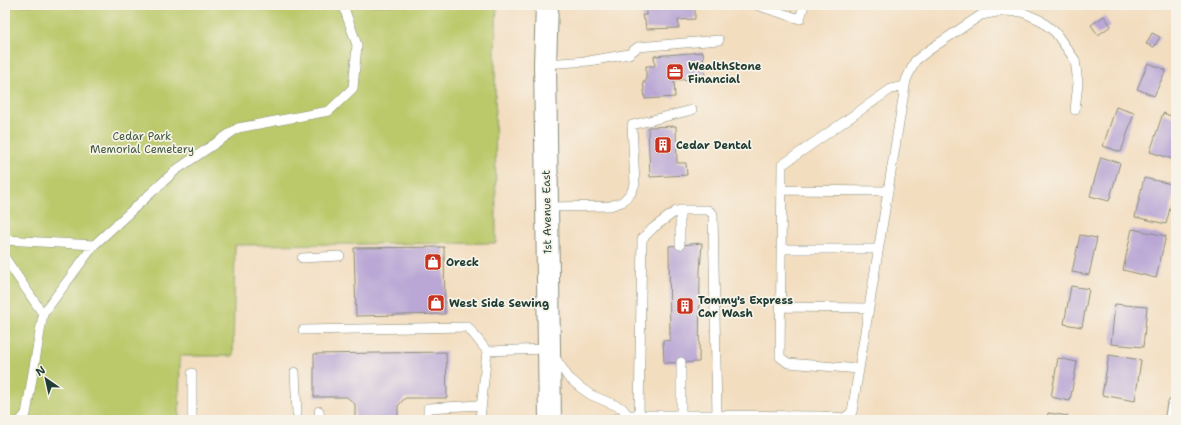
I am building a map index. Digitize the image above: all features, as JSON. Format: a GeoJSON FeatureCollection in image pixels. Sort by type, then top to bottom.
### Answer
{"type":"FeatureCollection","features":[{"type":"Feature","properties":{"kind":"main road","name":"1st Avenue East"},"geometry":{"type":"LineString","coordinates":[[547,5],[545,64],[550,420]]}},
{"type":"Feature","properties":{"kind":"street"},"geometry":{"type":"LineString","coordinates":[[1174,420],[1176,407]]}},
{"type":"Feature","properties":{"kind":"lane"},"geometry":{"type":"LineString","coordinates":[[21,420],[26,414],[43,314],[94,245],[176,170],[238,128],[329,111],[353,88],[357,45],[343,5]]}},
{"type":"Feature","properties":{"kind":"lane"},"geometry":{"type":"LineString","coordinates":[[756,5],[800,19],[804,5]]}},
{"type":"Feature","properties":{"kind":"lane"},"geometry":{"type":"LineString","coordinates":[[611,420],[628,415],[717,415],[844,418],[852,412],[906,80],[915,61],[981,15],[1002,11],[1022,12],[1040,20],[1055,32],[1075,60],[1078,83],[1075,110]]}},
{"type":"Feature","properties":{"kind":"lane"},"geometry":{"type":"LineString","coordinates":[[545,64],[589,61],[629,54],[638,47],[719,40]]}},
{"type":"Feature","properties":{"kind":"lane"},"geometry":{"type":"LineString","coordinates":[[859,369],[788,363],[780,357],[782,165],[891,89],[905,86]]}},
{"type":"Feature","properties":{"kind":"lane"},"geometry":{"type":"LineString","coordinates":[[547,207],[610,206],[622,202],[631,193],[635,184],[632,125],[692,110]]}},
{"type":"Feature","properties":{"kind":"lane"},"geometry":{"type":"LineString","coordinates":[[782,190],[888,192]]}},
{"type":"Feature","properties":{"kind":"lane"},"geometry":{"type":"LineString","coordinates":[[680,210],[680,246]]}},
{"type":"Feature","properties":{"kind":"lane"},"geometry":{"type":"LineString","coordinates":[[639,415],[642,239],[653,228],[676,211],[708,210],[713,214],[717,415]]}},
{"type":"Feature","properties":{"kind":"lane"},"geometry":{"type":"LineString","coordinates":[[5,240],[94,245]]}},
{"type":"Feature","properties":{"kind":"lane"},"geometry":{"type":"LineString","coordinates":[[781,249],[878,249]]}},
{"type":"Feature","properties":{"kind":"lane"},"geometry":{"type":"LineString","coordinates":[[302,258],[340,256]]}},
{"type":"Feature","properties":{"kind":"lane"},"geometry":{"type":"LineString","coordinates":[[5,258],[43,314]]}},
{"type":"Feature","properties":{"kind":"lane"},"geometry":{"type":"LineString","coordinates":[[780,307],[869,308]]}},
{"type":"Feature","properties":{"kind":"lane"},"geometry":{"type":"LineString","coordinates":[[303,330],[468,327],[487,351],[480,420]]}},
{"type":"Feature","properties":{"kind":"lane"},"geometry":{"type":"LineString","coordinates":[[487,351],[548,353],[556,360],[568,377],[591,395],[622,408],[628,415]]}},
{"type":"Feature","properties":{"kind":"lane"},"geometry":{"type":"LineString","coordinates":[[681,362],[681,415]]}},
{"type":"Feature","properties":{"kind":"lane"},"geometry":{"type":"LineString","coordinates":[[296,372],[297,413]]}},
{"type":"Feature","properties":{"kind":"lane"},"geometry":{"type":"LineString","coordinates":[[192,373],[192,420]]}},
{"type":"Feature","properties":{"kind":"lane"},"geometry":{"type":"LineString","coordinates":[[428,420],[428,408],[481,405]]}},
{"type":"Feature","properties":{"kind":"green space","name":"Cedar Park Memorial Cemetery"},"geometry":{"type":"Polygon","coordinates":[[[5,5],[497,5],[495,50],[496,243],[235,245],[233,356],[180,356],[179,420],[5,420],[5,5]]]}},
{"type":"Feature","properties":{"kind":"building"},"geometry":{"type":"Polygon","coordinates":[[[646,5],[695,5],[695,19],[678,20],[679,28],[646,29],[645,20],[643,19],[642,15],[646,15],[646,5]]]}},
{"type":"Feature","properties":{"kind":"building"},"geometry":{"type":"Polygon","coordinates":[[[1104,16],[1111,26],[1098,35],[1091,25],[1104,16]]]}},
{"type":"Feature","properties":{"kind":"building"},"geometry":{"type":"Polygon","coordinates":[[[1152,33],[1160,37],[1154,47],[1146,44],[1152,33]]]}},
{"type":"Feature","properties":{"kind":"building","name":"WealthStone Financial"},"geometry":{"type":"Polygon","coordinates":[[[703,52],[705,79],[674,80],[675,97],[645,99],[643,82],[646,82],[646,66],[655,66],[654,56],[703,52]]]}},
{"type":"Feature","properties":{"kind":"building"},"geometry":{"type":"Polygon","coordinates":[[[1148,63],[1166,70],[1154,96],[1137,89],[1148,63]]]}},
{"type":"Feature","properties":{"kind":"building"},"geometry":{"type":"Polygon","coordinates":[[[1116,107],[1134,113],[1121,152],[1103,146],[1116,107]]]}},
{"type":"Feature","properties":{"kind":"building"},"geometry":{"type":"Polygon","coordinates":[[[1163,113],[1176,118],[1176,160],[1150,152],[1163,113]]]}},
{"type":"Feature","properties":{"kind":"building","name":"Cedar Dental"},"geometry":{"type":"Polygon","coordinates":[[[676,126],[677,163],[686,163],[687,175],[650,177],[648,127],[676,126]]]}},
{"type":"Feature","properties":{"kind":"building"},"geometry":{"type":"Polygon","coordinates":[[[1101,157],[1120,163],[1109,201],[1090,196],[1101,157]]]}},
{"type":"Feature","properties":{"kind":"building"},"geometry":{"type":"Polygon","coordinates":[[[1144,178],[1176,185],[1166,224],[1135,217],[1144,178]]]}},
{"type":"Feature","properties":{"kind":"building"},"geometry":{"type":"Polygon","coordinates":[[[1132,229],[1166,236],[1156,278],[1123,270],[1132,229]]]}},
{"type":"Feature","properties":{"kind":"building"},"geometry":{"type":"Polygon","coordinates":[[[1080,235],[1097,238],[1089,275],[1072,272],[1080,235]]]}},
{"type":"Feature","properties":{"kind":"building","name":"Tommy's Express Car Wash"},"geometry":{"type":"Polygon","coordinates":[[[702,243],[700,271],[699,362],[664,363],[663,340],[670,341],[669,246],[702,243]]]}},
{"type":"Feature","properties":{"kind":"building"},"geometry":{"type":"Polygon","coordinates":[[[444,247],[445,314],[356,316],[354,248],[444,247]]]}},
{"type":"Feature","properties":{"kind":"building"},"geometry":{"type":"Polygon","coordinates":[[[1071,286],[1089,289],[1082,327],[1064,324],[1071,286]]]}},
{"type":"Feature","properties":{"kind":"building"},"geometry":{"type":"Polygon","coordinates":[[[1115,304],[1147,307],[1143,347],[1111,344],[1115,304]]]}},
{"type":"Feature","properties":{"kind":"building"},"geometry":{"type":"Polygon","coordinates":[[[446,352],[447,398],[405,398],[398,406],[398,420],[355,420],[355,404],[347,397],[314,397],[314,354],[446,352]]]}},
{"type":"Feature","properties":{"kind":"building"},"geometry":{"type":"Polygon","coordinates":[[[1109,355],[1141,360],[1135,401],[1102,395],[1109,355]]]}},
{"type":"Feature","properties":{"kind":"building"},"geometry":{"type":"Polygon","coordinates":[[[1058,358],[1077,362],[1070,401],[1051,397],[1058,358]]]}},
{"type":"Feature","properties":{"kind":"building"},"geometry":{"type":"Polygon","coordinates":[[[1048,413],[1068,416],[1067,420],[1047,420],[1048,413]]]}},
{"type":"Feature","properties":{"kind":"place","name":"WealthStone Financial"},"geometry":{"type":"Point","coordinates":[675,72]}},
{"type":"Feature","properties":{"kind":"place","name":"Cedar Dental"},"geometry":{"type":"Point","coordinates":[663,145]}},
{"type":"Feature","properties":{"kind":"place","name":"Oreck"},"geometry":{"type":"Point","coordinates":[433,262]}},
{"type":"Feature","properties":{"kind":"place","name":"West Side Sewing"},"geometry":{"type":"Point","coordinates":[436,303]}},
{"type":"Feature","properties":{"kind":"place","name":"Tommy's Express Car Wash"},"geometry":{"type":"Point","coordinates":[685,306]}}]}
